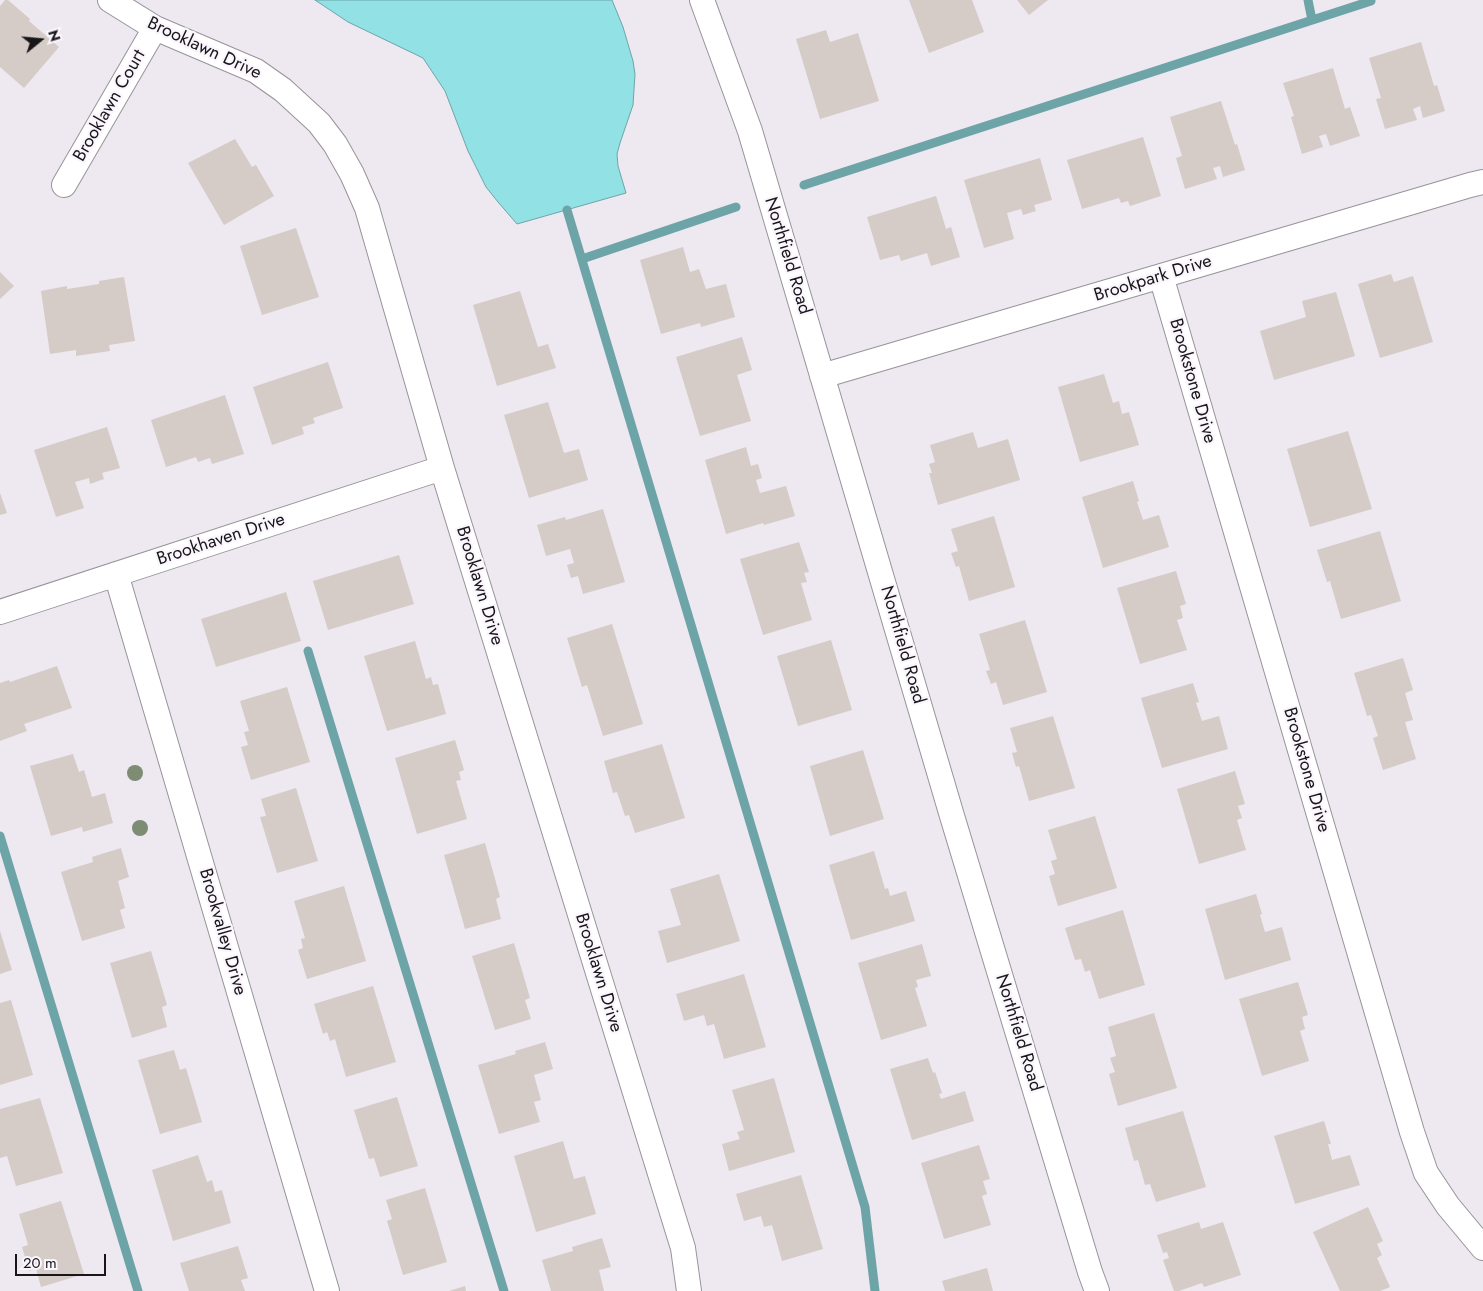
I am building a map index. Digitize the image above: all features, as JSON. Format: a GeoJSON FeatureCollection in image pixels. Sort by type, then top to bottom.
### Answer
{"type":"FeatureCollection","features":[{"type":"Feature","properties":{"kind":"street","name":"Brooklawn Drive"},"geometry":{"type":"LineString","coordinates":[[110,0],[156,28],[256,70],[283,90],[319,123],[335,144],[352,174],[367,208],[442,468],[683,1248],[689,1291]]}},
{"type":"Feature","properties":{"kind":"street","name":"Northfield Road"},"geometry":{"type":"LineString","coordinates":[[702,0],[750,131],[952,816],[1090,1272],[1098,1291]]}},
{"type":"Feature","properties":{"kind":"street","name":"Brooklawn Court"},"geometry":{"type":"LineString","coordinates":[[64,185],[156,28]]}},
{"type":"Feature","properties":{"kind":"street","name":"Brookpark Drive"},"geometry":{"type":"LineString","coordinates":[[822,376],[1483,182]]}},
{"type":"Feature","properties":{"kind":"street","name":"Brookstone Drive"},"geometry":{"type":"LineString","coordinates":[[1161,276],[1412,1132],[1426,1173],[1448,1206],[1483,1248]]}},
{"type":"Feature","properties":{"kind":"street","name":"Brookhaven Drive"},"geometry":{"type":"LineString","coordinates":[[0,612],[442,468]]}},
{"type":"Feature","properties":{"kind":"street","name":"Brookvalley Drive"},"geometry":{"type":"LineString","coordinates":[[116,574],[327,1291]]}},
{"type":"Feature","properties":{"kind":"water"},"geometry":{"type":"Polygon","coordinates":[[[315,0],[612,0],[623,27],[635,74],[633,105],[617,154],[618,166],[626,193],[517,224],[486,187],[468,151],[445,91],[423,58],[348,22],[315,0]]]}},
{"type":"Feature","properties":{"kind":"building"},"geometry":{"type":"Polygon","coordinates":[[[5,0],[8,0],[30,19],[29,21],[59,47],[24,88],[0,67],[0,6],[5,0]]]}},
{"type":"Feature","properties":{"kind":"building"},"geometry":{"type":"Polygon","coordinates":[[[909,0],[972,0],[984,32],[929,53],[909,0]]]}},
{"type":"Feature","properties":{"kind":"building"},"geometry":{"type":"Polygon","coordinates":[[[1017,0],[1048,0],[1029,15],[1017,0]]]}},
{"type":"Feature","properties":{"kind":"building"},"geometry":{"type":"Polygon","coordinates":[[[826,30],[830,42],[858,33],[879,101],[820,119],[796,39],[826,30]]]}},
{"type":"Feature","properties":{"kind":"building"},"geometry":{"type":"Polygon","coordinates":[[[1421,42],[1434,86],[1437,85],[1445,111],[1423,118],[1420,106],[1413,109],[1417,120],[1385,129],[1376,99],[1381,98],[1369,58],[1421,42]]]}},
{"type":"Feature","properties":{"kind":"building"},"geometry":{"type":"Polygon","coordinates":[[[1333,68],[1345,109],[1350,107],[1360,136],[1330,146],[1326,134],[1319,136],[1323,147],[1302,154],[1291,117],[1294,116],[1283,83],[1333,68]]]}},
{"type":"Feature","properties":{"kind":"building"},"geometry":{"type":"Polygon","coordinates":[[[1221,101],[1245,170],[1223,177],[1220,166],[1213,168],[1217,179],[1185,189],[1176,158],[1182,156],[1170,117],[1221,101]]]}},
{"type":"Feature","properties":{"kind":"building"},"geometry":{"type":"Polygon","coordinates":[[[1143,137],[1161,196],[1130,206],[1128,201],[1121,203],[1119,198],[1082,209],[1067,160],[1143,137]]]}},
{"type":"Feature","properties":{"kind":"building"},"geometry":{"type":"Polygon","coordinates":[[[235,139],[252,167],[256,165],[274,196],[224,225],[188,163],[235,139]]]}},
{"type":"Feature","properties":{"kind":"building"},"geometry":{"type":"Polygon","coordinates":[[[1040,158],[1052,200],[1034,205],[1036,211],[1023,215],[1021,209],[1007,213],[1014,239],[984,248],[964,180],[1040,158]]]}},
{"type":"Feature","properties":{"kind":"building"},"geometry":{"type":"Polygon","coordinates":[[[936,196],[946,229],[951,227],[960,257],[931,266],[927,253],[901,261],[899,255],[880,260],[867,217],[936,196]]]}},
{"type":"Feature","properties":{"kind":"building"},"geometry":{"type":"Polygon","coordinates":[[[296,228],[319,297],[262,315],[240,246],[296,228]]]}},
{"type":"Feature","properties":{"kind":"building"},"geometry":{"type":"Polygon","coordinates":[[[683,247],[690,272],[699,269],[706,289],[726,284],[735,317],[701,327],[700,323],[661,334],[640,260],[683,247]]]}},
{"type":"Feature","properties":{"kind":"building"},"geometry":{"type":"Polygon","coordinates":[[[0,272],[14,286],[0,299],[0,272]]]}},
{"type":"Feature","properties":{"kind":"building"},"geometry":{"type":"Polygon","coordinates":[[[1391,274],[1394,282],[1413,276],[1433,342],[1380,358],[1358,284],[1391,274]]]}},
{"type":"Feature","properties":{"kind":"building"},"geometry":{"type":"Polygon","coordinates":[[[124,277],[135,341],[109,345],[110,351],[76,356],[76,350],[50,354],[41,291],[67,286],[67,289],[99,284],[99,281],[124,277]]]}},
{"type":"Feature","properties":{"kind":"building"},"geometry":{"type":"Polygon","coordinates":[[[520,291],[538,347],[548,344],[556,368],[497,386],[473,305],[520,291]]]}},
{"type":"Feature","properties":{"kind":"building"},"geometry":{"type":"Polygon","coordinates":[[[1336,292],[1355,356],[1274,380],[1260,331],[1306,317],[1302,301],[1336,292]]]}},
{"type":"Feature","properties":{"kind":"building"},"geometry":{"type":"Polygon","coordinates":[[[742,337],[752,370],[737,375],[751,421],[700,436],[676,357],[742,337]]]}},
{"type":"Feature","properties":{"kind":"building"},"geometry":{"type":"Polygon","coordinates":[[[328,362],[343,408],[313,418],[315,423],[302,427],[304,434],[272,445],[253,387],[328,362]]]}},
{"type":"Feature","properties":{"kind":"building"},"geometry":{"type":"Polygon","coordinates":[[[1104,374],[1113,403],[1119,401],[1122,414],[1129,412],[1139,445],[1080,462],[1058,387],[1104,374]]]}},
{"type":"Feature","properties":{"kind":"building"},"geometry":{"type":"Polygon","coordinates":[[[225,395],[244,454],[212,464],[210,458],[198,462],[196,457],[166,467],[151,420],[225,395]]]}},
{"type":"Feature","properties":{"kind":"building"},"geometry":{"type":"Polygon","coordinates":[[[548,402],[564,453],[579,449],[588,480],[529,498],[504,415],[548,402]]]}},
{"type":"Feature","properties":{"kind":"building"},"geometry":{"type":"Polygon","coordinates":[[[107,427],[120,468],[102,473],[104,479],[90,484],[89,478],[75,482],[84,508],[56,517],[34,450],[107,427]]]}},
{"type":"Feature","properties":{"kind":"building"},"geometry":{"type":"Polygon","coordinates":[[[1348,431],[1372,509],[1310,527],[1287,449],[1348,431]]]}},
{"type":"Feature","properties":{"kind":"building"},"geometry":{"type":"Polygon","coordinates":[[[973,432],[978,448],[1008,439],[1020,480],[938,505],[929,473],[932,473],[929,464],[935,462],[930,445],[973,432]]]}},
{"type":"Feature","properties":{"kind":"building"},"geometry":{"type":"Polygon","coordinates":[[[746,447],[751,466],[758,464],[762,478],[756,480],[760,493],[786,486],[795,516],[726,534],[705,460],[746,447]]]}},
{"type":"Feature","properties":{"kind":"building"},"geometry":{"type":"Polygon","coordinates":[[[1133,481],[1143,520],[1159,515],[1169,547],[1103,568],[1082,497],[1133,481]]]}},
{"type":"Feature","properties":{"kind":"building"},"geometry":{"type":"Polygon","coordinates":[[[0,493],[7,513],[0,515],[0,493]]]}},
{"type":"Feature","properties":{"kind":"building"},"geometry":{"type":"Polygon","coordinates":[[[603,509],[625,582],[583,594],[578,576],[571,578],[567,565],[574,563],[570,549],[546,556],[537,525],[565,517],[566,520],[603,509]]]}},
{"type":"Feature","properties":{"kind":"building"},"geometry":{"type":"Polygon","coordinates":[[[994,516],[1015,587],[969,601],[959,566],[956,567],[951,553],[958,551],[951,529],[994,516]]]}},
{"type":"Feature","properties":{"kind":"building"},"geometry":{"type":"Polygon","coordinates":[[[1380,531],[1401,601],[1341,619],[1330,581],[1327,582],[1317,550],[1380,531]]]}},
{"type":"Feature","properties":{"kind":"building"},"geometry":{"type":"Polygon","coordinates":[[[799,542],[809,572],[804,573],[807,582],[801,583],[812,620],[763,635],[740,559],[799,542]]]}},
{"type":"Feature","properties":{"kind":"building"},"geometry":{"type":"Polygon","coordinates":[[[399,555],[414,604],[328,630],[313,581],[399,555]]]}},
{"type":"Feature","properties":{"kind":"building"},"geometry":{"type":"Polygon","coordinates":[[[1176,571],[1186,604],[1180,606],[1183,618],[1177,620],[1187,650],[1140,664],[1117,588],[1176,571]]]}},
{"type":"Feature","properties":{"kind":"building"},"geometry":{"type":"Polygon","coordinates":[[[286,592],[301,641],[216,667],[201,619],[286,592]]]}},
{"type":"Feature","properties":{"kind":"building"},"geometry":{"type":"Polygon","coordinates":[[[1025,620],[1047,692],[1003,705],[996,682],[991,684],[986,671],[990,670],[979,634],[1025,620]]]}},
{"type":"Feature","properties":{"kind":"building"},"geometry":{"type":"Polygon","coordinates":[[[612,624],[643,724],[603,736],[587,685],[582,687],[567,638],[612,624]]]}},
{"type":"Feature","properties":{"kind":"building"},"geometry":{"type":"Polygon","coordinates":[[[831,640],[852,710],[798,726],[777,656],[831,640]]]}},
{"type":"Feature","properties":{"kind":"building"},"geometry":{"type":"Polygon","coordinates":[[[415,641],[426,679],[431,677],[433,685],[438,684],[446,714],[387,731],[364,656],[415,641]]]}},
{"type":"Feature","properties":{"kind":"building"},"geometry":{"type":"Polygon","coordinates":[[[1403,658],[1413,690],[1405,693],[1413,720],[1405,722],[1416,759],[1383,770],[1373,738],[1378,736],[1371,715],[1367,716],[1354,673],[1403,658]]]}},
{"type":"Feature","properties":{"kind":"building"},"geometry":{"type":"Polygon","coordinates":[[[57,666],[72,708],[24,724],[27,731],[0,741],[0,683],[9,680],[10,682],[57,666]]]}},
{"type":"Feature","properties":{"kind":"building"},"geometry":{"type":"Polygon","coordinates":[[[1193,683],[1199,702],[1196,703],[1202,721],[1219,716],[1228,749],[1162,768],[1141,698],[1193,683]]]}},
{"type":"Feature","properties":{"kind":"building"},"geometry":{"type":"Polygon","coordinates":[[[287,687],[310,762],[251,780],[241,747],[248,745],[244,732],[249,731],[240,701],[287,687]]]}},
{"type":"Feature","properties":{"kind":"building"},"geometry":{"type":"Polygon","coordinates":[[[1053,716],[1075,788],[1029,801],[1019,766],[1016,767],[1012,753],[1017,752],[1010,728],[1053,716]]]}},
{"type":"Feature","properties":{"kind":"building"},"geometry":{"type":"Polygon","coordinates":[[[455,740],[464,770],[459,772],[461,780],[456,781],[467,819],[417,834],[395,758],[455,740]]]}},
{"type":"Feature","properties":{"kind":"building"},"geometry":{"type":"Polygon","coordinates":[[[662,744],[685,818],[635,833],[629,815],[625,816],[617,792],[613,793],[604,761],[662,744]]]}},
{"type":"Feature","properties":{"kind":"building"},"geometry":{"type":"Polygon","coordinates":[[[863,750],[884,819],[830,836],[810,766],[863,750]]]}},
{"type":"Feature","properties":{"kind":"building"},"geometry":{"type":"Polygon","coordinates":[[[73,754],[79,772],[84,770],[92,797],[105,793],[113,823],[83,832],[82,827],[51,836],[30,766],[73,754]]]}},
{"type":"Feature","properties":{"kind":"building"},"geometry":{"type":"Polygon","coordinates":[[[1235,771],[1245,804],[1238,806],[1242,818],[1237,820],[1246,850],[1199,864],[1177,789],[1235,771]]]}},
{"type":"Feature","properties":{"kind":"building"},"geometry":{"type":"Polygon","coordinates":[[[296,788],[318,861],[277,873],[260,817],[266,816],[261,799],[296,788]]]}},
{"type":"Feature","properties":{"kind":"building"},"geometry":{"type":"Polygon","coordinates":[[[1095,816],[1117,888],[1058,906],[1049,876],[1055,874],[1051,861],[1057,859],[1048,830],[1095,816]]]}},
{"type":"Feature","properties":{"kind":"building"},"geometry":{"type":"Polygon","coordinates":[[[485,843],[500,897],[496,899],[501,919],[465,929],[444,855],[485,843]]]}},
{"type":"Feature","properties":{"kind":"building"},"geometry":{"type":"Polygon","coordinates":[[[121,848],[129,877],[118,881],[125,908],[120,910],[125,928],[82,941],[61,872],[93,862],[92,857],[121,848]]]}},
{"type":"Feature","properties":{"kind":"building"},"geometry":{"type":"Polygon","coordinates":[[[874,851],[885,889],[888,888],[890,896],[906,891],[915,921],[851,940],[829,865],[874,851]]]}},
{"type":"Feature","properties":{"kind":"building"},"geometry":{"type":"Polygon","coordinates":[[[719,874],[740,941],[667,963],[658,931],[681,925],[670,889],[719,874]]]}},
{"type":"Feature","properties":{"kind":"building"},"geometry":{"type":"Polygon","coordinates":[[[344,886],[366,961],[307,979],[298,950],[303,948],[301,939],[305,938],[294,901],[344,886]]]}},
{"type":"Feature","properties":{"kind":"building"},"geometry":{"type":"Polygon","coordinates":[[[1256,894],[1265,932],[1282,927],[1291,960],[1225,980],[1205,909],[1256,894]]]}},
{"type":"Feature","properties":{"kind":"building"},"geometry":{"type":"Polygon","coordinates":[[[1123,910],[1145,985],[1099,999],[1090,970],[1085,972],[1081,959],[1075,960],[1065,928],[1123,910]]]}},
{"type":"Feature","properties":{"kind":"building"},"geometry":{"type":"Polygon","coordinates":[[[0,931],[12,970],[0,974],[0,931]]]}},
{"type":"Feature","properties":{"kind":"building"},"geometry":{"type":"Polygon","coordinates":[[[514,943],[530,998],[525,1000],[531,1019],[495,1030],[472,956],[514,943]]]}},
{"type":"Feature","properties":{"kind":"building"},"geometry":{"type":"Polygon","coordinates":[[[922,944],[931,976],[916,980],[918,987],[915,988],[927,1026],[881,1040],[858,963],[922,944]]]}},
{"type":"Feature","properties":{"kind":"building"},"geometry":{"type":"Polygon","coordinates":[[[151,951],[167,1005],[162,1007],[167,1027],[132,1038],[110,963],[151,951]]]}},
{"type":"Feature","properties":{"kind":"building"},"geometry":{"type":"Polygon","coordinates":[[[744,974],[766,1047],[724,1059],[714,1024],[707,1026],[704,1015],[684,1021],[676,994],[744,974]]]}},
{"type":"Feature","properties":{"kind":"building"},"geometry":{"type":"Polygon","coordinates":[[[1298,982],[1308,1015],[1302,1017],[1305,1029],[1300,1031],[1309,1061],[1262,1076],[1239,999],[1298,982]]]}},
{"type":"Feature","properties":{"kind":"building"},"geometry":{"type":"Polygon","coordinates":[[[373,986],[396,1062],[346,1077],[335,1039],[330,1041],[327,1032],[323,1034],[314,1004],[373,986]]]}},
{"type":"Feature","properties":{"kind":"building"},"geometry":{"type":"Polygon","coordinates":[[[11,1000],[33,1075],[0,1085],[0,1003],[11,1000]]]}},
{"type":"Feature","properties":{"kind":"building"},"geometry":{"type":"Polygon","coordinates":[[[1154,1013],[1177,1088],[1118,1106],[1109,1074],[1115,1072],[1110,1058],[1116,1056],[1108,1027],[1154,1013]]]}},
{"type":"Feature","properties":{"kind":"building"},"geometry":{"type":"Polygon","coordinates":[[[545,1042],[553,1069],[534,1075],[541,1100],[534,1102],[540,1122],[499,1134],[478,1065],[516,1054],[515,1051],[545,1042]]]}},
{"type":"Feature","properties":{"kind":"building"},"geometry":{"type":"Polygon","coordinates":[[[174,1050],[180,1070],[186,1068],[202,1122],[160,1134],[138,1060],[174,1050]]]}},
{"type":"Feature","properties":{"kind":"building"},"geometry":{"type":"Polygon","coordinates":[[[928,1058],[942,1093],[939,1094],[941,1099],[965,1091],[974,1121],[912,1140],[890,1069],[928,1058]]]}},
{"type":"Feature","properties":{"kind":"building"},"geometry":{"type":"Polygon","coordinates":[[[774,1078],[795,1152],[729,1171],[722,1144],[740,1139],[737,1132],[744,1130],[732,1090],[774,1078]]]}},
{"type":"Feature","properties":{"kind":"building"},"geometry":{"type":"Polygon","coordinates":[[[397,1097],[418,1166],[380,1177],[374,1158],[369,1159],[354,1110],[397,1097]]]}},
{"type":"Feature","properties":{"kind":"building"},"geometry":{"type":"Polygon","coordinates":[[[40,1098],[63,1173],[16,1186],[7,1156],[0,1158],[0,1109],[40,1098]]]}},
{"type":"Feature","properties":{"kind":"building"},"geometry":{"type":"Polygon","coordinates":[[[1183,1111],[1206,1187],[1156,1202],[1150,1184],[1145,1185],[1138,1160],[1134,1161],[1125,1128],[1183,1111]]]}},
{"type":"Feature","properties":{"kind":"building"},"geometry":{"type":"Polygon","coordinates":[[[1324,1121],[1331,1144],[1328,1144],[1332,1160],[1350,1155],[1360,1185],[1295,1204],[1274,1136],[1324,1121]]]}},
{"type":"Feature","properties":{"kind":"building"},"geometry":{"type":"Polygon","coordinates":[[[563,1141],[574,1179],[585,1176],[596,1214],[536,1232],[514,1156],[563,1141]]]}},
{"type":"Feature","properties":{"kind":"building"},"geometry":{"type":"Polygon","coordinates":[[[979,1145],[990,1179],[983,1181],[987,1194],[982,1196],[991,1225],[944,1239],[921,1163],[979,1145]]]}},
{"type":"Feature","properties":{"kind":"building"},"geometry":{"type":"Polygon","coordinates":[[[198,1155],[207,1182],[212,1180],[215,1192],[222,1190],[231,1223],[173,1241],[152,1170],[198,1155]]]}},
{"type":"Feature","properties":{"kind":"building"},"geometry":{"type":"Polygon","coordinates":[[[801,1175],[823,1249],[782,1261],[772,1225],[764,1227],[761,1216],[744,1221],[736,1194],[801,1175]]]}},
{"type":"Feature","properties":{"kind":"building"},"geometry":{"type":"Polygon","coordinates":[[[425,1188],[447,1262],[403,1275],[387,1221],[392,1219],[386,1200],[425,1188]]]}},
{"type":"Feature","properties":{"kind":"building"},"geometry":{"type":"Polygon","coordinates":[[[61,1201],[84,1274],[41,1287],[36,1269],[29,1271],[22,1247],[28,1245],[19,1214],[61,1201]]]}},
{"type":"Feature","properties":{"kind":"building"},"geometry":{"type":"Polygon","coordinates":[[[1368,1207],[1383,1241],[1377,1244],[1382,1255],[1377,1258],[1390,1287],[1380,1291],[1340,1291],[1313,1232],[1368,1207]]]}},
{"type":"Feature","properties":{"kind":"building"},"geometry":{"type":"Polygon","coordinates":[[[1199,1222],[1201,1229],[1223,1222],[1241,1275],[1204,1287],[1202,1283],[1174,1291],[1163,1260],[1169,1258],[1167,1252],[1163,1253],[1157,1235],[1199,1222]]]}},
{"type":"Feature","properties":{"kind":"building"},"geometry":{"type":"Polygon","coordinates":[[[602,1238],[611,1267],[599,1270],[604,1291],[551,1291],[542,1260],[573,1251],[572,1247],[602,1238]]]}},
{"type":"Feature","properties":{"kind":"building"},"geometry":{"type":"Polygon","coordinates":[[[238,1246],[248,1278],[241,1280],[245,1291],[189,1291],[180,1263],[238,1246]]]}},
{"type":"Feature","properties":{"kind":"building"},"geometry":{"type":"Polygon","coordinates":[[[987,1268],[993,1291],[945,1291],[942,1281],[987,1268]]]}},
{"type":"Feature","properties":{"kind":"building"},"geometry":{"type":"Polygon","coordinates":[[[465,1286],[466,1291],[449,1291],[465,1286]]]}},
{"type":"Feature","properties":{"kind":"waterway"},"geometry":{"type":"LineString","coordinates":[[1308,0],[1312,20]]}},
{"type":"Feature","properties":{"kind":"waterway"},"geometry":{"type":"LineString","coordinates":[[804,185],[1371,1]]}},
{"type":"Feature","properties":{"kind":"waterway"},"geometry":{"type":"LineString","coordinates":[[582,259],[736,207]]}},
{"type":"Feature","properties":{"kind":"waterway"},"geometry":{"type":"LineString","coordinates":[[567,210],[865,1207],[875,1291]]}},
{"type":"Feature","properties":{"kind":"waterway"},"geometry":{"type":"LineString","coordinates":[[308,651],[504,1291]]}},
{"type":"Feature","properties":{"kind":"waterway"},"geometry":{"type":"LineString","coordinates":[[0,836],[138,1291]]}}]}
